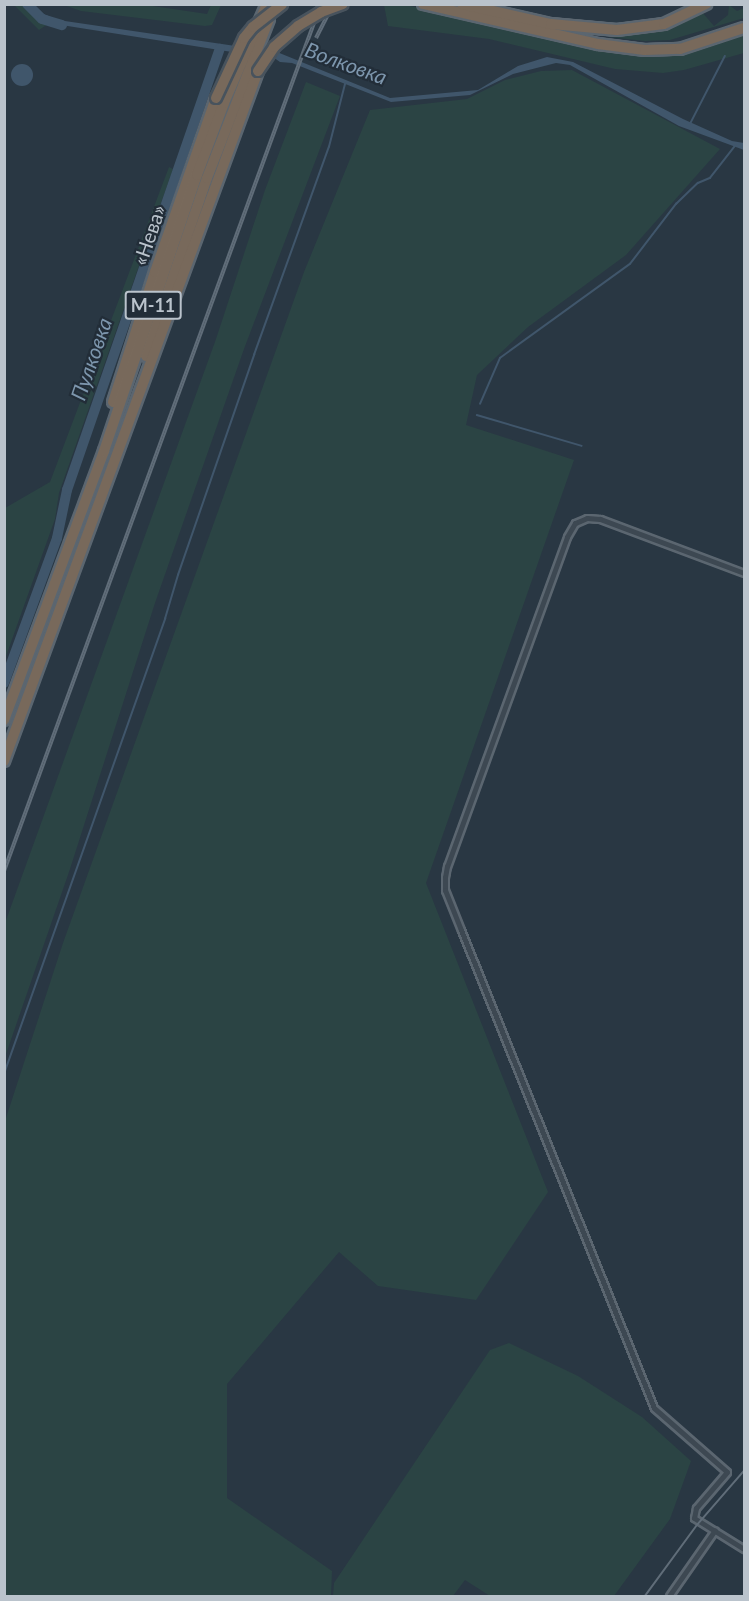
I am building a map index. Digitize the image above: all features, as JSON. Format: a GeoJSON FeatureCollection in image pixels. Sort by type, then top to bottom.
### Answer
{"type":"FeatureCollection","features":[{"type":"Feature","properties":{"kind":"highway"},"geometry":{"type":"LineString","coordinates":[[229,104],[267,4]]}},
{"type":"Feature","properties":{"kind":"highway"},"geometry":{"type":"LineString","coordinates":[[229,104],[275,4]]}},
{"type":"Feature","properties":{"kind":"highway"},"geometry":{"type":"LineString","coordinates":[[229,104],[244,38],[253,27],[282,4]]}},
{"type":"Feature","properties":{"kind":"highway"},"geometry":{"type":"LineString","coordinates":[[229,104],[274,47],[297,26],[321,12],[343,4]]}},
{"type":"Feature","properties":{"kind":"highway"},"geometry":{"type":"LineString","coordinates":[[423,4],[598,44],[645,50],[680,49],[744,28]]}},
{"type":"Feature","properties":{"kind":"highway"},"geometry":{"type":"LineString","coordinates":[[462,4],[551,24],[617,30],[664,24],[706,4]]}},
{"type":"Feature","properties":{"kind":"highway","name":"«Нева»"},"geometry":{"type":"LineString","coordinates":[[4,761],[116,454],[229,104]]}},
{"type":"Feature","properties":{"kind":"highway","name":"«Нева»"},"geometry":{"type":"LineString","coordinates":[[4,720],[65,556],[154,272],[229,104]]}},
{"type":"Feature","properties":{"kind":"street"},"geometry":{"type":"LineString","coordinates":[[744,573],[600,519],[587,518],[575,523],[567,537],[450,856],[445,878],[445,890],[654,1408],[727,1472],[696,1508],[694,1518],[744,1550]]}},
{"type":"Feature","properties":{"kind":"street"},"geometry":{"type":"LineString","coordinates":[[669,1596],[716,1530]]}},
{"type":"Feature","properties":{"kind":"green space"},"geometry":{"type":"Polygon","coordinates":[[[399,4],[666,54],[744,32],[744,53],[684,70],[663,73],[615,69],[489,39],[388,26],[384,5],[399,4]]]}},
{"type":"Feature","properties":{"kind":"green space"},"geometry":{"type":"Polygon","coordinates":[[[14,5],[25,5],[39,20],[48,24],[39,30],[14,5]]]}},
{"type":"Feature","properties":{"kind":"green space"},"geometry":{"type":"Polygon","coordinates":[[[64,5],[146,5],[207,14],[211,5],[221,5],[212,25],[205,26],[81,11],[64,5]]]}},
{"type":"Feature","properties":{"kind":"green space"},"geometry":{"type":"Polygon","coordinates":[[[729,5],[737,11],[744,8],[744,18],[670,40],[645,41],[609,37],[609,35],[643,33],[666,27],[702,12],[714,26],[728,15],[729,5]]]}},
{"type":"Feature","properties":{"kind":"green space"},"geometry":{"type":"Polygon","coordinates":[[[572,70],[720,149],[626,255],[528,327],[477,375],[466,425],[574,460],[426,883],[548,1192],[476,1300],[378,1286],[339,1252],[227,1384],[227,1498],[332,1571],[331,1596],[5,1596],[5,1121],[63,943],[304,272],[370,110],[467,99],[505,80],[541,71],[572,70]]]}},
{"type":"Feature","properties":{"kind":"green space"},"geometry":{"type":"Polygon","coordinates":[[[306,82],[340,96],[244,349],[155,603],[70,869],[5,1057],[5,923],[216,339],[265,190],[306,82]]]}},
{"type":"Feature","properties":{"kind":"green space"},"geometry":{"type":"Polygon","coordinates":[[[169,167],[173,169],[59,493],[55,519],[5,659],[5,508],[50,482],[169,167]]]}},
{"type":"Feature","properties":{"kind":"green space"},"geometry":{"type":"Polygon","coordinates":[[[509,1343],[578,1376],[642,1417],[691,1461],[670,1519],[614,1596],[490,1596],[465,1580],[453,1596],[333,1596],[334,1583],[490,1350],[509,1343]]]}},
{"type":"Feature","properties":{"kind":"water"},"geometry":{"type":"Polygon","coordinates":[[[26,5],[32,5],[39,12],[58,20],[277,52],[390,98],[478,90],[518,66],[547,57],[573,62],[683,119],[732,141],[744,143],[744,150],[679,126],[570,65],[556,63],[513,74],[470,95],[391,102],[292,63],[280,62],[270,55],[232,52],[55,24],[39,18],[26,5]]]}},
{"type":"Feature","properties":{"kind":"water"},"geometry":{"type":"Polygon","coordinates":[[[22,64],[30,67],[33,75],[30,83],[22,86],[14,83],[11,75],[14,67],[22,64]]]}},
{"type":"Feature","properties":{"kind":"waterway","name":"Волковка"},"geometry":{"type":"LineString","coordinates":[[27,4],[42,19],[62,25]]}},
{"type":"Feature","properties":{"kind":"waterway","name":"Пулковка"},"geometry":{"type":"LineString","coordinates":[[4,683],[57,538],[67,490],[220,49]]}},
{"type":"Feature","properties":{"kind":"waterway"},"geometry":{"type":"LineString","coordinates":[[690,124],[725,56]]}},
{"type":"Feature","properties":{"kind":"waterway"},"geometry":{"type":"LineString","coordinates":[[4,1074],[165,619],[254,355],[329,147],[345,84]]}},
{"type":"Feature","properties":{"kind":"waterway"},"geometry":{"type":"LineString","coordinates":[[480,404],[500,358],[630,264],[676,204],[698,183],[710,178],[735,146]]}},
{"type":"Feature","properties":{"kind":"waterway"},"geometry":{"type":"LineString","coordinates":[[477,415],[582,446]]}},
{"type":"Feature","properties":{"kind":"tram line"},"geometry":{"type":"LineString","coordinates":[[645,1596],[697,1525],[744,1471]]}},
{"type":"Feature","properties":{"kind":"railway"},"geometry":{"type":"LineString","coordinates":[[4,871],[321,4]]}},
{"type":"Feature","properties":{"kind":"railway"},"geometry":{"type":"LineString","coordinates":[[316,38],[333,4]]}}]}
